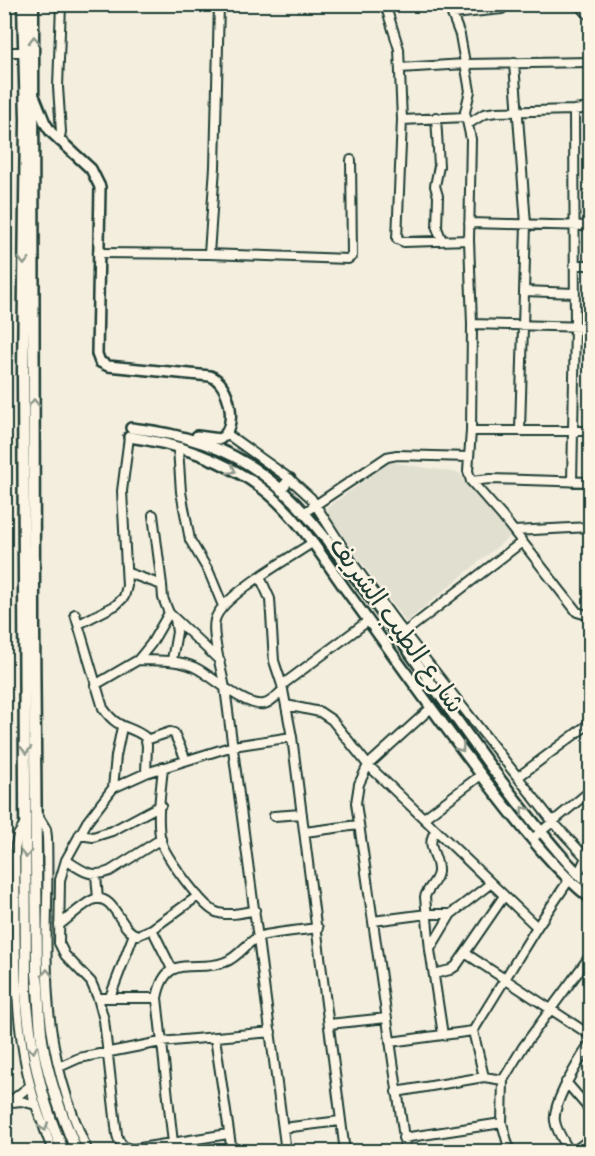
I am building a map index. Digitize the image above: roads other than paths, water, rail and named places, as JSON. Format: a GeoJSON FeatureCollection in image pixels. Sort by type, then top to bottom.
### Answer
{"type":"FeatureCollection","features":[{"type":"Feature","properties":{"kind":"highway"},"geometry":{"type":"LineString","coordinates":[[23,4],[24,52],[30,118],[34,448],[31,776],[26,823],[25,972],[28,1021],[36,1067],[64,1152]]}},
{"type":"Feature","properties":{"kind":"highway"},"geometry":{"type":"LineString","coordinates":[[30,118],[34,98],[33,4]]}},
{"type":"Feature","properties":{"kind":"highway"},"geometry":{"type":"LineString","coordinates":[[31,776],[38,814],[37,974],[42,1040],[58,1105],[77,1152]]}},
{"type":"Feature","properties":{"kind":"main road"},"geometry":{"type":"LineString","coordinates":[[34,98],[45,123],[59,141],[88,165],[99,182],[101,200],[98,254],[98,359],[108,366],[216,378],[223,385],[230,410],[231,424],[227,434],[216,440],[188,433],[182,436],[178,448]]}},
{"type":"Feature","properties":{"kind":"main road","name":"شارع الطيب الشريف"},"geometry":{"type":"LineString","coordinates":[[130,432],[182,436],[209,445],[262,473],[305,512],[392,625],[495,774],[578,874],[591,885]]}},
{"type":"Feature","properties":{"kind":"main road","name":"شارع الطيب الشريف"},"geometry":{"type":"LineString","coordinates":[[130,432],[217,462],[251,480],[289,513],[481,775],[532,839],[569,880],[591,898]]}},
{"type":"Feature","properties":{"kind":"main road"},"geometry":{"type":"LineString","coordinates":[[281,489],[290,479]]}},
{"type":"Feature","properties":{"kind":"main road"},"geometry":{"type":"LineString","coordinates":[[368,621],[377,619],[381,611]]}},
{"type":"Feature","properties":{"kind":"main road"},"geometry":{"type":"LineString","coordinates":[[380,637],[382,630],[392,625]]}},
{"type":"Feature","properties":{"kind":"street"},"geometry":{"type":"LineString","coordinates":[[59,141],[61,132],[58,76],[61,4]]}},
{"type":"Feature","properties":{"kind":"street"},"geometry":{"type":"LineString","coordinates":[[209,254],[215,167],[219,4]]}},
{"type":"Feature","properties":{"kind":"street"},"geometry":{"type":"LineString","coordinates":[[385,4],[399,49],[400,68],[402,120],[397,239],[404,242],[469,240]]}},
{"type":"Feature","properties":{"kind":"street"},"geometry":{"type":"LineString","coordinates":[[448,4],[460,35],[470,93],[465,108],[471,139],[469,240],[472,324],[471,431],[468,471],[471,481],[514,531],[577,612],[591,616]]}},
{"type":"Feature","properties":{"kind":"street"},"geometry":{"type":"LineString","coordinates":[[578,4],[591,16]]}},
{"type":"Feature","properties":{"kind":"street"},"geometry":{"type":"LineString","coordinates":[[453,14],[502,9]]}},
{"type":"Feature","properties":{"kind":"street"},"geometry":{"type":"LineString","coordinates":[[4,52],[24,52]]}},
{"type":"Feature","properties":{"kind":"street"},"geometry":{"type":"LineString","coordinates":[[400,68],[465,64],[591,62]]}},
{"type":"Feature","properties":{"kind":"street"},"geometry":{"type":"LineString","coordinates":[[514,63],[526,224],[520,430]]}},
{"type":"Feature","properties":{"kind":"street"},"geometry":{"type":"LineString","coordinates":[[402,120],[436,117],[466,121],[489,113],[591,108]]}},
{"type":"Feature","properties":{"kind":"street"},"geometry":{"type":"LineString","coordinates":[[572,482],[575,327],[574,110]]}},
{"type":"Feature","properties":{"kind":"street"},"geometry":{"type":"LineString","coordinates":[[436,117],[439,166],[435,186],[438,196],[437,228],[442,240]]}},
{"type":"Feature","properties":{"kind":"street"},"geometry":{"type":"LineString","coordinates":[[98,254],[351,258],[351,160]]}},
{"type":"Feature","properties":{"kind":"street"},"geometry":{"type":"LineString","coordinates":[[470,223],[591,226]]}},
{"type":"Feature","properties":{"kind":"street"},"geometry":{"type":"LineString","coordinates":[[574,265],[591,265]]}},
{"type":"Feature","properties":{"kind":"street"},"geometry":{"type":"LineString","coordinates":[[525,291],[574,293]]}},
{"type":"Feature","properties":{"kind":"street"},"geometry":{"type":"LineString","coordinates":[[472,324],[591,327]]}},
{"type":"Feature","properties":{"kind":"street"},"geometry":{"type":"LineString","coordinates":[[471,431],[591,431]]}},
{"type":"Feature","properties":{"kind":"street"},"geometry":{"type":"LineString","coordinates":[[79,624],[121,602],[126,592],[128,573],[122,491],[130,432]]}},
{"type":"Feature","properties":{"kind":"street"},"geometry":{"type":"LineString","coordinates":[[227,434],[301,487],[315,504],[354,565],[405,632],[553,822],[589,858],[578,874]]}},
{"type":"Feature","properties":{"kind":"street"},"geometry":{"type":"LineString","coordinates":[[178,448],[182,500],[190,540],[209,572],[223,606]]}},
{"type":"Feature","properties":{"kind":"street"},"geometry":{"type":"LineString","coordinates":[[305,512],[387,457],[397,455],[469,457]]}},
{"type":"Feature","properties":{"kind":"street"},"geometry":{"type":"LineString","coordinates":[[471,481],[490,479],[591,482]]}},
{"type":"Feature","properties":{"kind":"street"},"geometry":{"type":"LineString","coordinates":[[153,514],[163,598],[177,632],[172,660]]}},
{"type":"Feature","properties":{"kind":"street"},"geometry":{"type":"LineString","coordinates":[[514,531],[591,527]]}},
{"type":"Feature","properties":{"kind":"street"},"geometry":{"type":"LineString","coordinates":[[405,632],[522,542]]}},
{"type":"Feature","properties":{"kind":"street"},"geometry":{"type":"LineString","coordinates":[[286,1152],[225,688],[214,625],[223,606],[260,577],[312,543]]}},
{"type":"Feature","properties":{"kind":"street"},"geometry":{"type":"LineString","coordinates":[[128,573],[162,585]]}},
{"type":"Feature","properties":{"kind":"street"},"geometry":{"type":"LineString","coordinates":[[260,577],[270,599],[273,654],[292,737],[345,1152]]}},
{"type":"Feature","properties":{"kind":"street"},"geometry":{"type":"LineString","coordinates":[[75,614],[103,708],[110,719],[122,727],[142,734],[146,740],[146,772]]}},
{"type":"Feature","properties":{"kind":"street"},"geometry":{"type":"LineString","coordinates":[[172,616],[220,661]]}},
{"type":"Feature","properties":{"kind":"street"},"geometry":{"type":"LineString","coordinates":[[95,685],[138,660],[172,616]]}},
{"type":"Feature","properties":{"kind":"street"},"geometry":{"type":"LineString","coordinates":[[138,660],[172,660],[196,667],[225,688],[256,704],[264,704],[270,702],[282,687],[368,621]]}},
{"type":"Feature","properties":{"kind":"street"},"geometry":{"type":"LineString","coordinates":[[286,705],[320,712],[329,717],[368,765],[537,927]]}},
{"type":"Feature","properties":{"kind":"street"},"geometry":{"type":"LineString","coordinates":[[406,1152],[358,825],[357,794],[368,765],[431,708]]}},
{"type":"Feature","properties":{"kind":"street"},"geometry":{"type":"LineString","coordinates":[[518,777],[591,723]]}},
{"type":"Feature","properties":{"kind":"street"},"geometry":{"type":"LineString","coordinates":[[113,788],[122,727]]}},
{"type":"Feature","properties":{"kind":"street"},"geometry":{"type":"LineString","coordinates":[[146,740],[170,732],[174,733],[186,760]]}},
{"type":"Feature","properties":{"kind":"street"},"geometry":{"type":"LineString","coordinates":[[228,1134],[173,1147],[130,1149],[120,1143],[106,1052],[104,1020],[98,998],[91,982],[61,948],[58,939],[60,879],[66,860],[79,835],[101,801],[113,788],[146,772],[232,746],[292,737]]}},
{"type":"Feature","properties":{"kind":"street"},"geometry":{"type":"LineString","coordinates":[[163,767],[161,838],[168,857],[198,896],[213,911],[221,913],[255,910]]}},
{"type":"Feature","properties":{"kind":"street"},"geometry":{"type":"LineString","coordinates":[[424,818],[481,775]]}},
{"type":"Feature","properties":{"kind":"street"},"geometry":{"type":"LineString","coordinates":[[532,839],[591,791]]}},
{"type":"Feature","properties":{"kind":"street"},"geometry":{"type":"LineString","coordinates":[[79,835],[99,836],[161,805]]}},
{"type":"Feature","properties":{"kind":"street"},"geometry":{"type":"LineString","coordinates":[[38,814],[48,837],[48,999],[53,1041],[68,1100],[88,1152]]}},
{"type":"Feature","properties":{"kind":"street"},"geometry":{"type":"LineString","coordinates":[[274,816],[302,814]]}},
{"type":"Feature","properties":{"kind":"street"},"geometry":{"type":"LineString","coordinates":[[26,823],[15,845],[16,970],[20,1039],[30,1086],[54,1152]]}},
{"type":"Feature","properties":{"kind":"street"},"geometry":{"type":"LineString","coordinates":[[304,832],[358,825]]}},
{"type":"Feature","properties":{"kind":"street"},"geometry":{"type":"LineString","coordinates":[[436,830],[430,842],[438,872],[425,894],[430,950],[443,1035]]}},
{"type":"Feature","properties":{"kind":"street"},"geometry":{"type":"LineString","coordinates":[[66,860],[83,871],[96,875],[110,871],[161,838]]}},
{"type":"Feature","properties":{"kind":"street"},"geometry":{"type":"LineString","coordinates":[[96,875],[98,899]]}},
{"type":"Feature","properties":{"kind":"street"},"geometry":{"type":"LineString","coordinates":[[484,1077],[473,1031],[569,880]]}},
{"type":"Feature","properties":{"kind":"street"},"geometry":{"type":"LineString","coordinates":[[430,950],[451,914],[490,884]]}},
{"type":"Feature","properties":{"kind":"street"},"geometry":{"type":"LineString","coordinates":[[134,934],[142,934],[152,929],[198,896]]}},
{"type":"Feature","properties":{"kind":"street"},"geometry":{"type":"LineString","coordinates":[[434,974],[454,968],[504,896]]}},
{"type":"Feature","properties":{"kind":"street"},"geometry":{"type":"LineString","coordinates":[[59,926],[91,901],[98,899],[108,903],[134,934]]}},
{"type":"Feature","properties":{"kind":"street"},"geometry":{"type":"LineString","coordinates":[[373,921],[427,914],[451,914]]}},
{"type":"Feature","properties":{"kind":"street"},"geometry":{"type":"LineString","coordinates":[[173,1147],[157,998],[161,985],[172,969],[224,963],[258,937],[318,928]]}},
{"type":"Feature","properties":{"kind":"street"},"geometry":{"type":"LineString","coordinates":[[152,929],[172,969]]}},
{"type":"Feature","properties":{"kind":"street"},"geometry":{"type":"LineString","coordinates":[[110,997],[134,934]]}},
{"type":"Feature","properties":{"kind":"street"},"geometry":{"type":"LineString","coordinates":[[465,952],[591,1035]]}},
{"type":"Feature","properties":{"kind":"street"},"geometry":{"type":"LineString","coordinates":[[510,1152],[502,1123],[503,1080],[523,1047],[590,958]]}},
{"type":"Feature","properties":{"kind":"street"},"geometry":{"type":"LineString","coordinates":[[98,998],[157,998]]}},
{"type":"Feature","properties":{"kind":"street"},"geometry":{"type":"LineString","coordinates":[[329,1024],[387,1018]]}},
{"type":"Feature","properties":{"kind":"street"},"geometry":{"type":"LineString","coordinates":[[390,1042],[473,1031]]}},
{"type":"Feature","properties":{"kind":"street"},"geometry":{"type":"LineString","coordinates":[[59,1067],[74,1060],[106,1052],[161,1042],[271,1032]]}},
{"type":"Feature","properties":{"kind":"street"},"geometry":{"type":"LineString","coordinates":[[215,1038],[232,1152]]}},
{"type":"Feature","properties":{"kind":"street"},"geometry":{"type":"LineString","coordinates":[[591,1043],[566,1082],[555,1122],[571,1152],[591,1139]]}},
{"type":"Feature","properties":{"kind":"street"},"geometry":{"type":"LineString","coordinates":[[396,1092],[484,1077],[503,1080]]}},
{"type":"Feature","properties":{"kind":"street"},"geometry":{"type":"LineString","coordinates":[[566,1082],[591,1110]]}},
{"type":"Feature","properties":{"kind":"street"},"geometry":{"type":"LineString","coordinates":[[8,1102],[30,1086]]}},
{"type":"Feature","properties":{"kind":"street"},"geometry":{"type":"LineString","coordinates":[[8,1102],[26,1102],[36,1105]]}},
{"type":"Feature","properties":{"kind":"street"},"geometry":{"type":"LineString","coordinates":[[283,1128],[340,1121]]}},
{"type":"Feature","properties":{"kind":"street"},"geometry":{"type":"LineString","coordinates":[[403,1138],[502,1123]]}}]}
